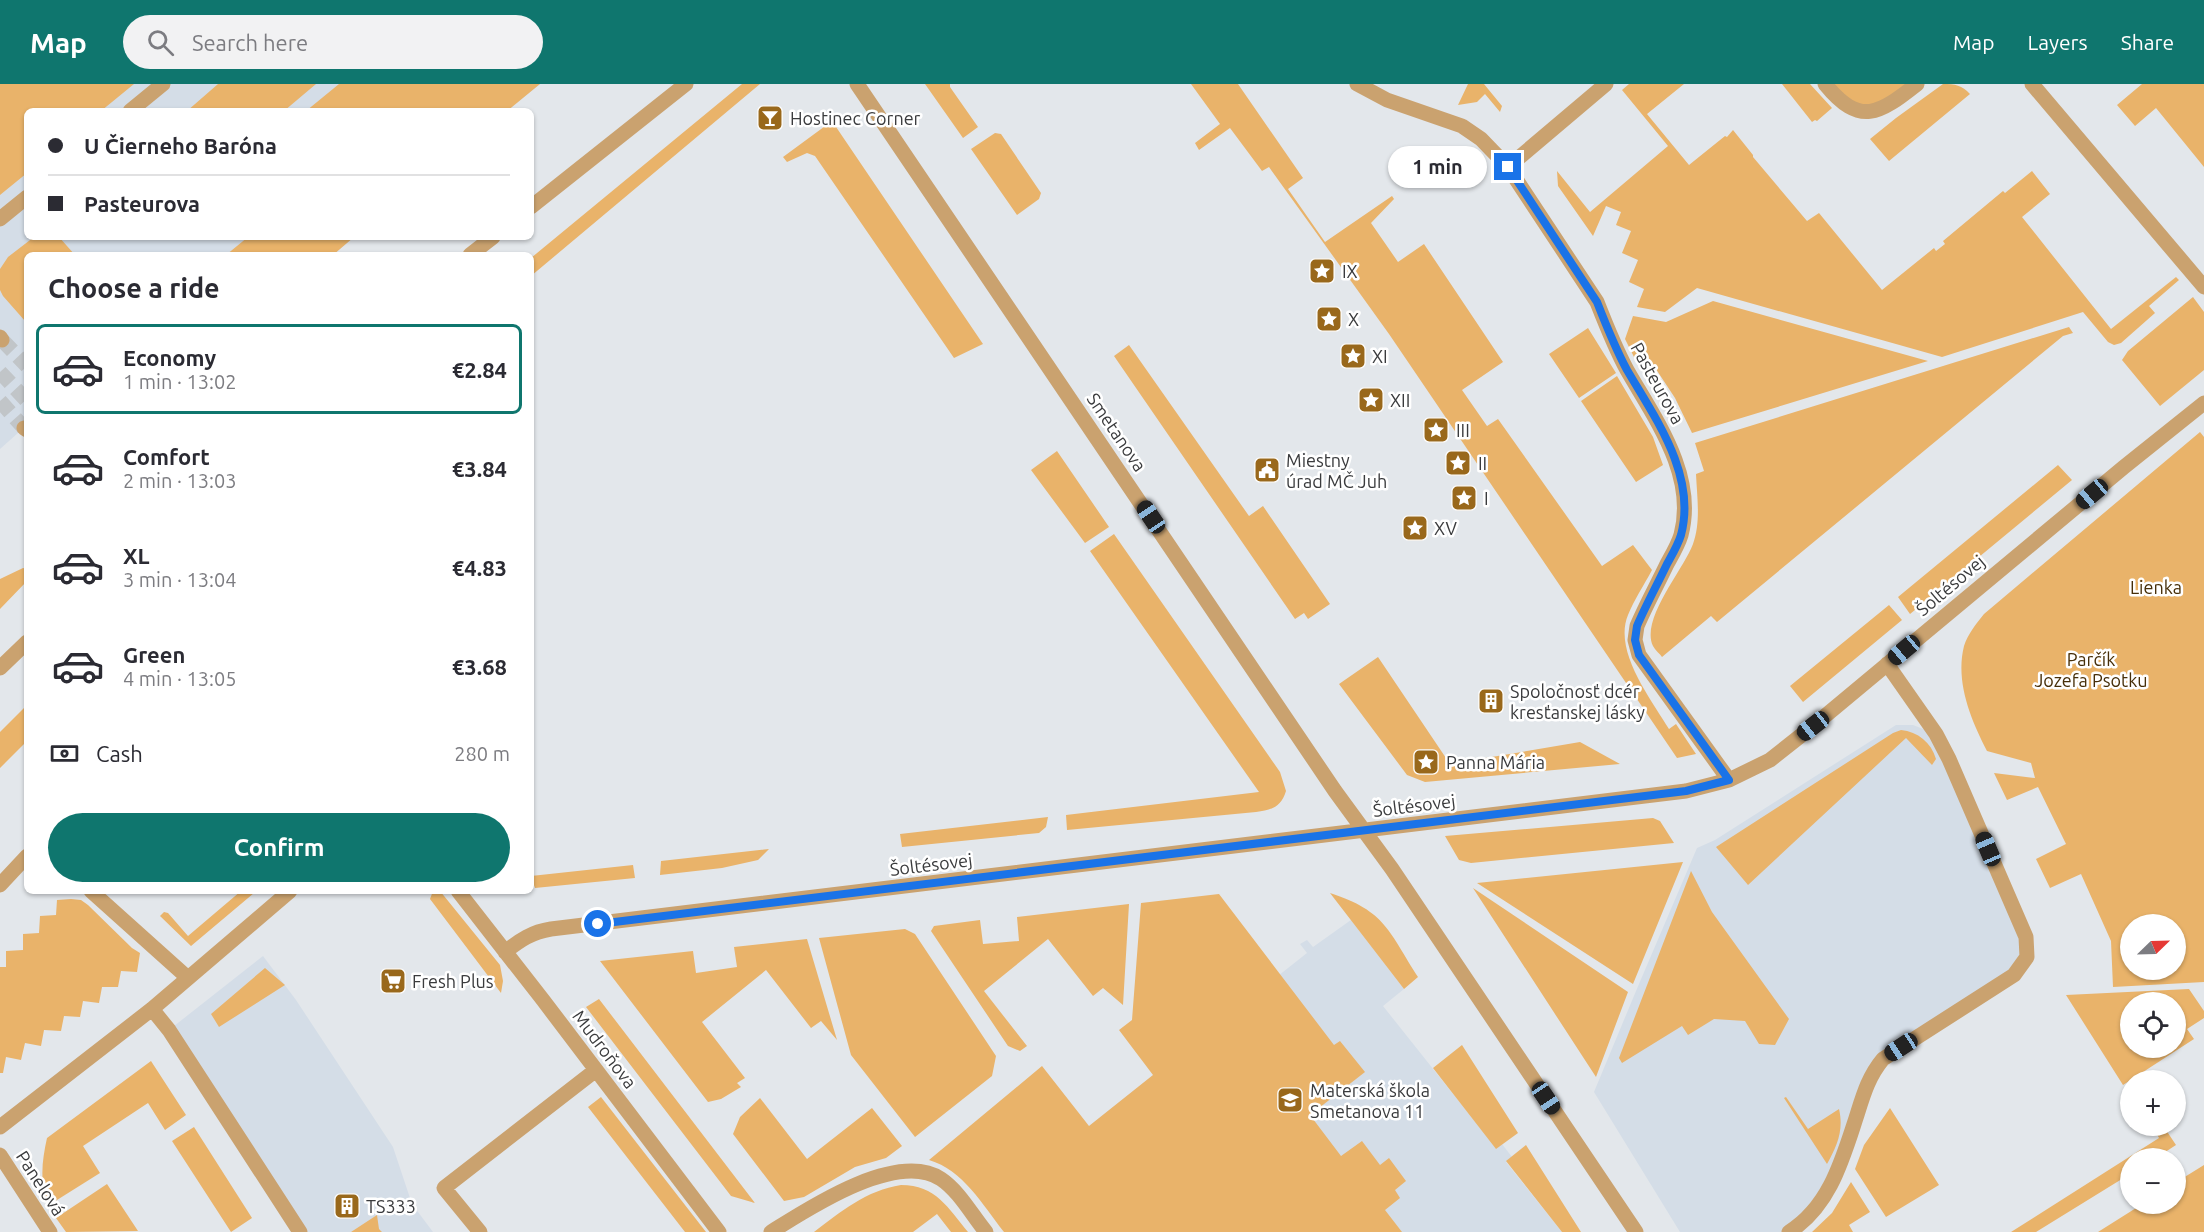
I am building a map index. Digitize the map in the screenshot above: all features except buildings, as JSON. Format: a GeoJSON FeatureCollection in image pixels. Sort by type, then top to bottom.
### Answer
{"type":"FeatureCollection","features":[{"type":"Feature","properties":{"kind":"street"},"geometry":{"type":"LineString","coordinates":[[134,108],[163,84]]}},
{"type":"Feature","properties":{"kind":"street"},"geometry":{"type":"LineString","coordinates":[[534,205],[686,84]]}},
{"type":"Feature","properties":{"kind":"street","name":"Smetanova"},"geometry":{"type":"LineString","coordinates":[[857,84],[1636,1232]]}},
{"type":"Feature","properties":{"kind":"street","name":"Pasteurova"},"geometry":{"type":"LineString","coordinates":[[1358,84],[1387,100],[1462,126],[1481,139],[1508,167],[1597,302],[1606,327],[1626,368],[1658,420],[1669,445],[1684,498],[1684,521],[1680,538],[1637,626],[1635,640],[1639,655],[1729,780]]}},
{"type":"Feature","properties":{"kind":"street"},"geometry":{"type":"LineString","coordinates":[[1508,167],[1606,84]]}},
{"type":"Feature","properties":{"kind":"street"},"geometry":{"type":"LineString","coordinates":[[1825,84],[1847,106],[1862,112],[1877,110],[1892,104],[1917,84]]}},
{"type":"Feature","properties":{"kind":"street"},"geometry":{"type":"LineString","coordinates":[[2032,84],[2204,287]]}},
{"type":"Feature","properties":{"kind":"street"},"geometry":{"type":"LineString","coordinates":[[0,219],[24,199]]}},
{"type":"Feature","properties":{"kind":"street"},"geometry":{"type":"LineString","coordinates":[[474,252],[489,240]]}},
{"type":"Feature","properties":{"kind":"street","name":"Šoltésovej"},"geometry":{"type":"LineString","coordinates":[[505,952],[524,937],[551,929],[1686,791],[1729,780],[1770,760],[2204,403]]}},
{"type":"Feature","properties":{"kind":"street"},"geometry":{"type":"LineString","coordinates":[[0,668],[24,645]]}},
{"type":"Feature","properties":{"kind":"street"},"geometry":{"type":"LineString","coordinates":[[1789,1232],[1815,1211],[1829,1190],[1841,1161],[1862,1094],[1872,1072],[1882,1059],[2014,975],[2027,957],[2026,937],[1950,759],[1936,734],[1887,663]]}},
{"type":"Feature","properties":{"kind":"street"},"geometry":{"type":"LineString","coordinates":[[0,885],[24,859]]}},
{"type":"Feature","properties":{"kind":"street"},"geometry":{"type":"LineString","coordinates":[[94,894],[188,978]]}},
{"type":"Feature","properties":{"kind":"street"},"geometry":{"type":"LineString","coordinates":[[0,1127],[152,1009],[286,894]]}},
{"type":"Feature","properties":{"kind":"street","name":"Mudroňova"},"geometry":{"type":"LineString","coordinates":[[460,894],[719,1232]]}},
{"type":"Feature","properties":{"kind":"street"},"geometry":{"type":"LineString","coordinates":[[152,1009],[169,1030],[300,1232]]}},
{"type":"Feature","properties":{"kind":"street"},"geometry":{"type":"LineString","coordinates":[[480,1232],[444,1188],[596,1070]]}},
{"type":"Feature","properties":{"kind":"street","name":"Panelová"},"geometry":{"type":"LineString","coordinates":[[0,1155],[50,1232]]}},
{"type":"Feature","properties":{"kind":"street"},"geometry":{"type":"LineString","coordinates":[[771,1232],[844,1190],[879,1175],[922,1172],[939,1178],[952,1188],[986,1232]]}},
{"type":"Feature","properties":{"kind":"shaded area"},"geometry":{"type":"Polygon","coordinates":[[[0,84],[540,84],[511,108],[24,108],[24,240],[350,240],[336,252],[24,252],[24,428],[0,449],[0,84]]]}},
{"type":"Feature","properties":{"kind":"shaded area"},"geometry":{"type":"Polygon","coordinates":[[[1896,725],[1913,725],[1936,734],[2027,957],[1882,1059],[1841,1161],[1789,1232],[1680,1232],[1594,1092],[1636,991],[1697,848],[1715,840],[1896,725]]]}},
{"type":"Feature","properties":{"kind":"shaded area","name":"Materská škola Smetanova 11"},"geometry":{"type":"Polygon","coordinates":[[[1351,920],[1404,989],[1383,1006],[1496,1148],[1502,1144],[1512,1157],[1506,1162],[1562,1232],[1110,1232],[1089,1126],[1307,953],[1300,944],[1307,940],[1313,947],[1351,920]]]}},
{"type":"Feature","properties":{"kind":"shaded area"},"geometry":{"type":"Polygon","coordinates":[[[263,956],[296,1000],[393,1147],[412,1204],[433,1232],[300,1232],[169,1030],[263,956]]]}},
{"type":"Feature","properties":{"kind":"green space"},"geometry":{"type":"Polygon","coordinates":[[[0,84],[134,84],[105,108],[24,108],[24,175],[0,195],[0,84]]]}},
{"type":"Feature","properties":{"kind":"green space"},"geometry":{"type":"Polygon","coordinates":[[[218,84],[316,84],[288,108],[190,108],[218,84]]]}},
{"type":"Feature","properties":{"kind":"green space"},"geometry":{"type":"Polygon","coordinates":[[[339,84],[540,84],[511,108],[310,108],[339,84]]]}},
{"type":"Feature","properties":{"kind":"green space"},"geometry":{"type":"Polygon","coordinates":[[[742,84],[760,84],[534,273],[534,256],[742,84]]]}},
{"type":"Feature","properties":{"kind":"green space"},"geometry":{"type":"Polygon","coordinates":[[[925,84],[950,84],[978,127],[963,138],[925,84]]]}},
{"type":"Feature","properties":{"kind":"green space"},"geometry":{"type":"Polygon","coordinates":[[[1191,84],[1238,84],[1303,178],[1288,189],[1325,242],[1392,196],[1394,199],[1371,223],[1398,262],[1424,244],[1503,362],[1462,390],[1487,426],[1498,419],[1602,566],[1633,545],[1652,570],[1628,615],[1625,629],[1626,644],[1636,674],[1669,729],[1676,724],[1696,754],[1677,758],[1389,334],[1269,167],[1262,171],[1230,128],[1199,150],[1195,143],[1220,124],[1191,84]]]}},
{"type":"Feature","properties":{"kind":"green space"},"geometry":{"type":"Polygon","coordinates":[[[1468,84],[1484,84],[1502,106],[1500,112],[1485,94],[1477,102],[1458,105],[1468,84]]]}},
{"type":"Feature","properties":{"kind":"green space"},"geometry":{"type":"Polygon","coordinates":[[[1629,84],[1684,84],[1647,114],[1689,165],[1733,130],[1807,221],[1819,213],[1882,290],[1934,248],[1936,251],[1945,244],[1943,241],[2003,191],[2005,193],[2032,171],[2050,194],[2022,217],[2111,329],[2176,277],[2179,280],[2149,306],[2155,313],[2121,343],[2114,345],[2108,342],[2083,312],[1942,357],[1697,288],[1665,312],[1637,307],[1644,289],[1629,282],[1638,260],[1622,253],[1631,231],[1616,225],[1621,212],[1606,206],[1593,236],[1558,186],[1557,171],[1590,212],[1668,146],[1622,90],[1629,84]]]}},
{"type":"Feature","properties":{"kind":"green space"},"geometry":{"type":"Polygon","coordinates":[[[1782,84],[1810,84],[1832,108],[1817,121],[1812,122],[1782,84]]]}},
{"type":"Feature","properties":{"kind":"green space"},"geometry":{"type":"Polygon","coordinates":[[[1825,84],[1917,84],[1862,112],[1825,84]]]}},
{"type":"Feature","properties":{"kind":"green space"},"geometry":{"type":"Polygon","coordinates":[[[1943,84],[1958,86],[1970,94],[1889,161],[1870,139],[1943,84]]]}},
{"type":"Feature","properties":{"kind":"green space"},"geometry":{"type":"Polygon","coordinates":[[[2142,84],[2204,84],[2204,167],[2156,108],[2135,126],[2117,105],[2142,84]]]}},
{"type":"Feature","properties":{"kind":"green space"},"geometry":{"type":"Polygon","coordinates":[[[832,121],[983,344],[954,358],[815,156],[807,153],[787,162],[783,157],[832,121]]]}},
{"type":"Feature","properties":{"kind":"green space"},"geometry":{"type":"Polygon","coordinates":[[[995,133],[1001,134],[1041,193],[1039,199],[1017,215],[971,149],[995,133]]]}},
{"type":"Feature","properties":{"kind":"green space"},"geometry":{"type":"Polygon","coordinates":[[[30,240],[62,240],[72,252],[24,252],[24,320],[0,290],[0,269],[8,257],[30,240]]]}},
{"type":"Feature","properties":{"kind":"green space"},"geometry":{"type":"Polygon","coordinates":[[[244,240],[350,240],[336,252],[230,252],[244,240]]]}},
{"type":"Feature","properties":{"kind":"green space"},"geometry":{"type":"Polygon","coordinates":[[[2193,297],[2204,312],[2204,370],[2160,406],[2122,360],[2128,351],[2193,297]]]}},
{"type":"Feature","properties":{"kind":"green space"},"geometry":{"type":"Polygon","coordinates":[[[1713,301],[1928,361],[1692,433],[1675,398],[1644,351],[1634,357],[1625,339],[1633,316],[1666,322],[1713,301]]]}},
{"type":"Feature","properties":{"kind":"green space"},"geometry":{"type":"Polygon","coordinates":[[[2069,327],[2073,333],[2063,336],[1717,622],[1711,616],[1662,657],[1655,649],[1651,635],[1652,622],[1693,544],[1697,527],[1696,474],[1704,471],[1695,443],[2069,327]]]}},
{"type":"Feature","properties":{"kind":"green space"},"geometry":{"type":"Polygon","coordinates":[[[1588,328],[1616,373],[1579,398],[1549,354],[1588,328]]]}},
{"type":"Feature","properties":{"kind":"green space"},"geometry":{"type":"Polygon","coordinates":[[[1129,345],[1249,516],[1263,506],[1330,604],[1308,619],[1304,613],[1295,619],[1114,356],[1129,345]]]}},
{"type":"Feature","properties":{"kind":"green space"},"geometry":{"type":"Polygon","coordinates":[[[1617,376],[1653,437],[1663,465],[1636,482],[1581,401],[1617,376]]]}},
{"type":"Feature","properties":{"kind":"green space","name":"Parčík Jozefa Psotku"},"geometry":{"type":"Polygon","coordinates":[[[2200,432],[2204,437],[2204,982],[2113,987],[2111,941],[2081,874],[2050,888],[2036,859],[2066,844],[2038,787],[2007,800],[1994,773],[2035,778],[2031,763],[1987,751],[1975,727],[1966,700],[1962,673],[1964,646],[1970,633],[1984,614],[2200,432]]]}},
{"type":"Feature","properties":{"kind":"green space"},"geometry":{"type":"Polygon","coordinates":[[[1057,451],[1109,527],[1085,543],[1031,470],[1057,451]]]}},
{"type":"Feature","properties":{"kind":"green space"},"geometry":{"type":"Polygon","coordinates":[[[2058,465],[2072,480],[1910,614],[1898,597],[2058,465]]]}},
{"type":"Feature","properties":{"kind":"green space"},"geometry":{"type":"Polygon","coordinates":[[[1114,534],[1280,772],[1286,791],[1275,807],[1256,812],[1067,830],[1066,815],[1259,792],[1090,551],[1114,534]]]}},
{"type":"Feature","properties":{"kind":"green space"},"geometry":{"type":"Polygon","coordinates":[[[24,568],[24,584],[0,609],[0,579],[24,568]]]}},
{"type":"Feature","properties":{"kind":"green space"},"geometry":{"type":"Polygon","coordinates":[[[1889,605],[1902,620],[1803,702],[1790,686],[1889,605]]]}},
{"type":"Feature","properties":{"kind":"green space"},"geometry":{"type":"Polygon","coordinates":[[[1378,657],[1450,764],[1580,742],[1620,764],[1425,782],[1407,775],[1339,684],[1378,657]]]}},
{"type":"Feature","properties":{"kind":"green space"},"geometry":{"type":"Polygon","coordinates":[[[24,708],[24,744],[0,768],[0,732],[24,708]]]}},
{"type":"Feature","properties":{"kind":"green space"},"geometry":{"type":"Polygon","coordinates":[[[1901,730],[1913,733],[1927,743],[1936,759],[1932,765],[1906,738],[1748,885],[1716,847],[1893,733],[1901,730]]]}},
{"type":"Feature","properties":{"kind":"green space"},"geometry":{"type":"Polygon","coordinates":[[[1048,817],[1046,827],[1039,833],[902,847],[900,834],[1048,817]]]}},
{"type":"Feature","properties":{"kind":"green space"},"geometry":{"type":"Polygon","coordinates":[[[1653,818],[1660,821],[1674,843],[1471,863],[1459,860],[1445,836],[1653,818]]]}},
{"type":"Feature","properties":{"kind":"green space"},"geometry":{"type":"Polygon","coordinates":[[[769,849],[758,860],[722,868],[660,875],[661,861],[769,849]]]}},
{"type":"Feature","properties":{"kind":"green space"},"geometry":{"type":"Polygon","coordinates":[[[1683,862],[1633,984],[1477,883],[1683,862]]]}},
{"type":"Feature","properties":{"kind":"green space"},"geometry":{"type":"Polygon","coordinates":[[[633,865],[635,878],[535,888],[534,876],[633,865]]]}},
{"type":"Feature","properties":{"kind":"green space"},"geometry":{"type":"Polygon","coordinates":[[[1691,871],[1712,912],[1789,1019],[1775,1045],[1759,1044],[1745,1021],[1714,1019],[1688,1035],[1682,1026],[1622,1063],[1619,1058],[1691,871]]]}},
{"type":"Feature","properties":{"kind":"green space"},"geometry":{"type":"Polygon","coordinates":[[[1473,888],[1628,992],[1596,1077],[1473,888]]]}},
{"type":"Feature","properties":{"kind":"green space"},"geometry":{"type":"Polygon","coordinates":[[[1330,893],[1363,907],[1375,916],[1392,935],[1418,977],[1404,989],[1330,893]]]}},
{"type":"Feature","properties":{"kind":"green space"},"geometry":{"type":"Polygon","coordinates":[[[237,894],[253,894],[191,946],[160,916],[164,912],[168,913],[188,936],[237,894]]]}},
{"type":"Feature","properties":{"kind":"green space"},"geometry":{"type":"Polygon","coordinates":[[[432,894],[442,894],[500,965],[503,981],[501,993],[430,899],[432,894]]]}},
{"type":"Feature","properties":{"kind":"green space","name":"Materská škola Smetanova 11"},"geometry":{"type":"Polygon","coordinates":[[[1219,894],[1334,1045],[1340,1041],[1365,1072],[1310,1115],[1341,1156],[1362,1141],[1380,1165],[1389,1158],[1406,1181],[1395,1190],[1400,1198],[1385,1210],[1402,1232],[1004,1232],[962,1180],[941,1165],[929,1160],[1042,1066],[1089,1126],[1153,1075],[1119,1030],[1132,1020],[1141,903],[1219,894]]]}},
{"type":"Feature","properties":{"kind":"green space"},"geometry":{"type":"Polygon","coordinates":[[[57,900],[81,900],[88,905],[140,953],[137,972],[121,971],[118,987],[102,987],[99,1003],[83,1001],[80,1017],[64,1016],[61,1031],[44,1030],[41,1046],[25,1043],[21,1060],[6,1057],[3,1073],[0,1073],[0,967],[6,967],[6,951],[23,950],[23,934],[39,933],[40,916],[56,915],[57,900]]]}},
{"type":"Feature","properties":{"kind":"green space"},"geometry":{"type":"Polygon","coordinates":[[[1129,904],[1123,1005],[1103,988],[1093,996],[1048,939],[984,991],[1027,1046],[1020,1051],[1008,1046],[931,931],[934,926],[980,920],[983,944],[1019,941],[1017,917],[1129,904]]]}},
{"type":"Feature","properties":{"kind":"green space"},"geometry":{"type":"Polygon","coordinates":[[[905,929],[915,934],[996,1056],[992,1076],[915,1137],[851,1055],[819,938],[905,929]]]}},
{"type":"Feature","properties":{"kind":"green space"},"geometry":{"type":"Polygon","coordinates":[[[807,939],[837,1040],[821,1021],[811,1028],[766,970],[702,1022],[745,1078],[737,1083],[741,1087],[721,1099],[708,1102],[600,961],[693,951],[696,973],[737,967],[734,947],[807,939]]]}},
{"type":"Feature","properties":{"kind":"green space"},"geometry":{"type":"Polygon","coordinates":[[[265,968],[285,985],[219,1027],[211,1014],[265,968]]]}},
{"type":"Feature","properties":{"kind":"green space"},"geometry":{"type":"Polygon","coordinates":[[[2189,989],[2204,1011],[2204,1018],[2187,1029],[2194,1039],[2186,1044],[2186,992],[2128,992],[2189,989]]]}},
{"type":"Feature","properties":{"kind":"green space"},"geometry":{"type":"Polygon","coordinates":[[[2120,992],[2120,1058],[2165,1058],[2146,1070],[2120,1070],[2120,1080],[2066,995],[2120,992]]]}},
{"type":"Feature","properties":{"kind":"green space"},"geometry":{"type":"Polygon","coordinates":[[[599,999],[755,1203],[731,1196],[586,1007],[599,999]]]}},
{"type":"Feature","properties":{"kind":"green space"},"geometry":{"type":"Polygon","coordinates":[[[1462,1045],[1518,1133],[1496,1149],[1433,1068],[1462,1045]]]}},
{"type":"Feature","properties":{"kind":"green space"},"geometry":{"type":"Polygon","coordinates":[[[151,1061],[186,1115],[165,1130],[148,1103],[83,1146],[100,1173],[49,1205],[42,1172],[47,1138],[151,1061]]]}},
{"type":"Feature","properties":{"kind":"green space"},"geometry":{"type":"Polygon","coordinates":[[[601,1097],[706,1232],[685,1232],[588,1107],[601,1097]]]}},
{"type":"Feature","properties":{"kind":"green space"},"geometry":{"type":"Polygon","coordinates":[[[1786,1097],[1808,1129],[1839,1109],[1841,1124],[1839,1138],[1827,1164],[1784,1098],[1786,1097]]]}},
{"type":"Feature","properties":{"kind":"green space"},"geometry":{"type":"Polygon","coordinates":[[[760,1098],[807,1159],[872,1108],[902,1146],[886,1158],[855,1167],[804,1197],[784,1201],[733,1134],[740,1117],[760,1098]]]}},
{"type":"Feature","properties":{"kind":"green space"},"geometry":{"type":"Polygon","coordinates":[[[1890,1108],[1939,1185],[1886,1217],[1855,1169],[1864,1145],[1890,1108]]]}},
{"type":"Feature","properties":{"kind":"green space"},"geometry":{"type":"Polygon","coordinates":[[[194,1127],[252,1218],[231,1232],[172,1141],[194,1127]]]}},
{"type":"Feature","properties":{"kind":"green space"},"geometry":{"type":"Polygon","coordinates":[[[2158,1136],[2170,1136],[2176,1145],[2171,1148],[2143,1148],[2159,1138],[2158,1136]]]}},
{"type":"Feature","properties":{"kind":"green space"},"geometry":{"type":"Polygon","coordinates":[[[1526,1145],[1581,1232],[1562,1232],[1506,1161],[1526,1145]]]}},
{"type":"Feature","properties":{"kind":"green space"},"geometry":{"type":"Polygon","coordinates":[[[2120,1163],[2120,1180],[2036,1232],[2011,1232],[2120,1163]]]}},
{"type":"Feature","properties":{"kind":"green space"},"geometry":{"type":"Polygon","coordinates":[[[2204,1165],[2204,1232],[2098,1232],[2127,1214],[2186,1214],[2186,1176],[2204,1165]]]}},
{"type":"Feature","properties":{"kind":"green space"},"geometry":{"type":"Polygon","coordinates":[[[1851,1182],[1870,1212],[1849,1225],[1853,1232],[1812,1232],[1832,1213],[1851,1182]]]}},
{"type":"Feature","properties":{"kind":"green space"},"geometry":{"type":"Polygon","coordinates":[[[107,1184],[138,1231],[66,1232],[56,1218],[107,1184]]]}},
{"type":"Feature","properties":{"kind":"green space"},"geometry":{"type":"Polygon","coordinates":[[[901,1185],[913,1186],[932,1194],[947,1207],[968,1232],[951,1232],[937,1214],[913,1232],[814,1232],[865,1197],[901,1185]]]}},
{"type":"Feature","properties":{"kind":"green space"},"geometry":{"type":"Polygon","coordinates":[[[377,1215],[379,1229],[382,1232],[351,1232],[377,1215]]]}},
{"type":"Feature","properties":{"kind":"tunnel"},"geometry":{"type":"LineString","coordinates":[[2,340],[24,363]]}},
{"type":"Feature","properties":{"kind":"tunnel"},"geometry":{"type":"LineString","coordinates":[[0,372],[24,398]]}},
{"type":"Feature","properties":{"kind":"tunnel"},"geometry":{"type":"LineString","coordinates":[[0,401],[24,428]]}},
{"type":"Feature","properties":{"kind":"place","name":"Hostinec Corner"},"geometry":{"type":"Point","coordinates":[770,118]}},
{"type":"Feature","properties":{"kind":"place","name":"IX"},"geometry":{"type":"Point","coordinates":[1322,271]}},
{"type":"Feature","properties":{"kind":"place","name":"X"},"geometry":{"type":"Point","coordinates":[1329,319]}},
{"type":"Feature","properties":{"kind":"place","name":"XI"},"geometry":{"type":"Point","coordinates":[1353,356]}},
{"type":"Feature","properties":{"kind":"place","name":"XII"},"geometry":{"type":"Point","coordinates":[1371,400]}},
{"type":"Feature","properties":{"kind":"place","name":"III"},"geometry":{"type":"Point","coordinates":[1436,430]}},
{"type":"Feature","properties":{"kind":"place","name":"II"},"geometry":{"type":"Point","coordinates":[1458,463]}},
{"type":"Feature","properties":{"kind":"place","name":"Miestny úrad MČ Juh"},"geometry":{"type":"Point","coordinates":[1267,470]}},
{"type":"Feature","properties":{"kind":"place","name":"I"},"geometry":{"type":"Point","coordinates":[1464,498]}},
{"type":"Feature","properties":{"kind":"place","name":"XV"},"geometry":{"type":"Point","coordinates":[1415,528]}},
{"type":"Feature","properties":{"kind":"place","name":"Spoločnosť dcér kresťanskej lásky"},"geometry":{"type":"Point","coordinates":[1491,701]}},
{"type":"Feature","properties":{"kind":"place","name":"Panna Mária"},"geometry":{"type":"Point","coordinates":[1426,762]}},
{"type":"Feature","properties":{"kind":"place","name":"Fresh Plus"},"geometry":{"type":"Point","coordinates":[393,981]}},
{"type":"Feature","properties":{"kind":"place","name":"Materská škola Smetanova 11"},"geometry":{"type":"Point","coordinates":[1290,1100]}},
{"type":"Feature","properties":{"kind":"place","name":"TS333"},"geometry":{"type":"Point","coordinates":[347,1206]}},
{"type":"Feature","properties":{"kind":"route"},"geometry":{"type":"LineString","coordinates":[[598,924],[1686,791],[1729,780],[1639,655],[1635,640],[1637,626],[1680,538],[1684,521],[1684,498],[1680,477],[1669,445],[1658,420],[1626,368],[1606,327],[1597,302],[1508,167]]}},
{"type":"Feature","properties":{"kind":"park label","name":"Lienka"},"geometry":{"type":"Point","coordinates":[2156,587]}}]}
